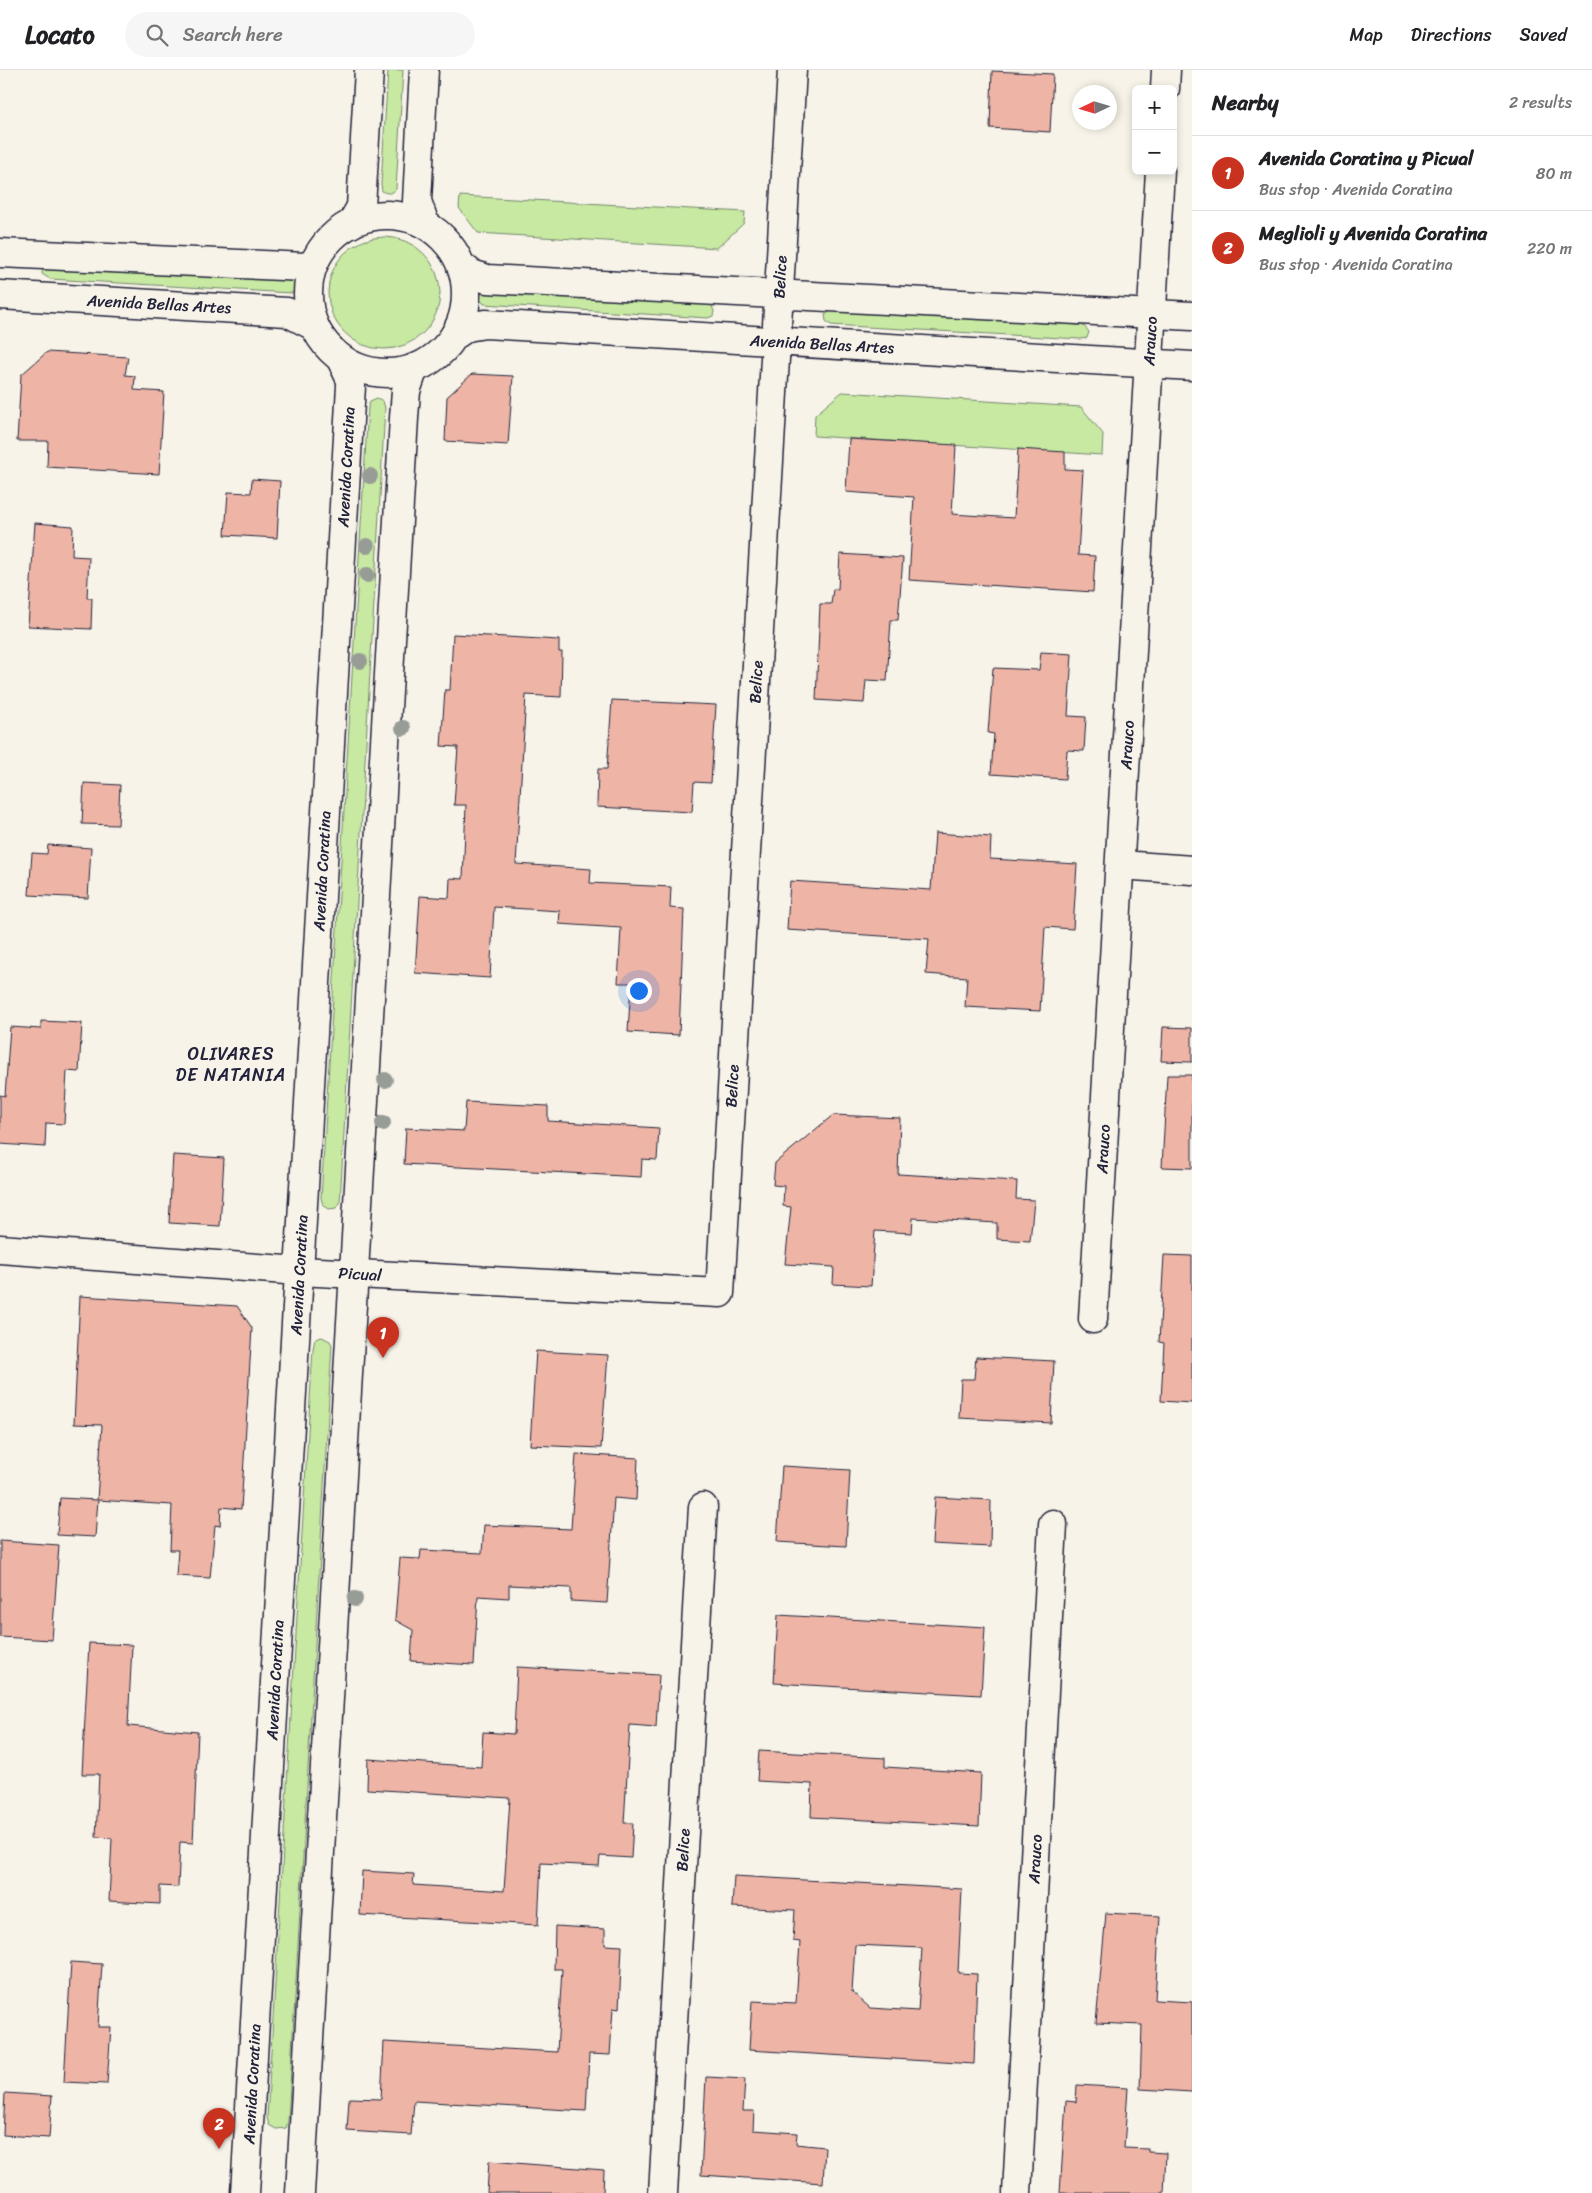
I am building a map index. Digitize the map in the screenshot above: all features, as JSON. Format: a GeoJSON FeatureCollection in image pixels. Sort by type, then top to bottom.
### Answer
{"type":"FeatureCollection","features":[{"type":"Feature","properties":{"kind":"street"},"geometry":{"type":"LineString","coordinates":[[351,224],[361,207],[369,70]]}},
{"type":"Feature","properties":{"kind":"street"},"geometry":{"type":"LineString","coordinates":[[424,70],[417,201],[425,224]]}},
{"type":"Feature","properties":{"kind":"street","name":"Belice"},"geometry":{"type":"LineString","coordinates":[[720,1293],[792,70]]}},
{"type":"Feature","properties":{"kind":"street"},"geometry":{"type":"LineString","coordinates":[[1165,85],[1166,70]]}},
{"type":"Feature","properties":{"kind":"street","name":"Arauco"},"geometry":{"type":"LineString","coordinates":[[1093,1319],[1160,175]]}},
{"type":"Feature","properties":{"kind":"street"},"geometry":{"type":"LineString","coordinates":[[381,214],[402,216],[425,224],[441,235],[454,252],[464,272],[466,293],[463,314],[455,335],[442,351],[424,364],[404,372],[382,373],[361,369],[342,360],[326,345],[314,326],[308,298],[308,284],[314,262],[324,244],[341,229],[360,219],[381,214]]}},
{"type":"Feature","properties":{"kind":"street"},"geometry":{"type":"LineString","coordinates":[[0,253],[305,267],[314,262]]}},
{"type":"Feature","properties":{"kind":"street"},"geometry":{"type":"LineString","coordinates":[[460,266],[472,274],[487,279],[1192,316]]}},
{"type":"Feature","properties":{"kind":"street","name":"Avenida Bellas Artes"},"geometry":{"type":"LineString","coordinates":[[0,295],[287,312],[314,326]]}},
{"type":"Feature","properties":{"kind":"street","name":"Avenida Bellas Artes"},"geometry":{"type":"LineString","coordinates":[[455,335],[467,327],[486,324],[1192,366]]}},
{"type":"Feature","properties":{"kind":"street","name":"Avenida Coratina"},"geometry":{"type":"LineString","coordinates":[[245,2193],[351,386],[342,360]]}},
{"type":"Feature","properties":{"kind":"street"},"geometry":{"type":"LineString","coordinates":[[300,2193],[404,418],[406,391],[414,368]]}},
{"type":"Feature","properties":{"kind":"street"},"geometry":{"type":"LineString","coordinates":[[1120,865],[1192,870]]}},
{"type":"Feature","properties":{"kind":"street","name":"Picual"},"geometry":{"type":"LineString","coordinates":[[0,1249],[299,1271],[720,1293]]}},
{"type":"Feature","properties":{"kind":"street","name":"Belice"},"geometry":{"type":"LineString","coordinates":[[663,2193],[703,1507]]}},
{"type":"Feature","properties":{"kind":"street","name":"Arauco"},"geometry":{"type":"LineString","coordinates":[[1017,2193],[1053,1524]]}},
{"type":"Feature","properties":{"kind":"green space"},"geometry":{"type":"Polygon","coordinates":[[[388,70],[403,70],[396,189],[393,192],[386,193],[382,191],[381,184],[388,70]]]}},
{"type":"Feature","properties":{"kind":"green space"},"geometry":{"type":"Polygon","coordinates":[[[460,196],[745,212],[744,223],[717,248],[478,233],[459,208],[460,196]]]}},
{"type":"Feature","properties":{"kind":"green space"},"geometry":{"type":"Polygon","coordinates":[[[384,237],[406,241],[424,253],[436,271],[440,293],[436,315],[424,333],[406,345],[384,349],[362,345],[344,333],[332,315],[328,293],[332,271],[344,253],[362,241],[384,237]]]}},
{"type":"Feature","properties":{"kind":"green space"},"geometry":{"type":"Polygon","coordinates":[[[43,268],[294,280],[298,284],[296,292],[291,293],[50,279],[42,274],[43,268]]]}},
{"type":"Feature","properties":{"kind":"green space"},"geometry":{"type":"Polygon","coordinates":[[[483,291],[711,304],[714,311],[713,316],[708,318],[484,304],[478,297],[483,291]]]}},
{"type":"Feature","properties":{"kind":"green space"},"geometry":{"type":"Polygon","coordinates":[[[831,311],[1080,325],[1084,326],[1089,332],[1087,338],[1080,339],[831,325],[826,321],[825,315],[831,311]]]}},
{"type":"Feature","properties":{"kind":"green space"},"geometry":{"type":"Polygon","coordinates":[[[842,392],[1081,407],[1103,434],[1102,455],[814,436],[815,415],[842,392]]]}},
{"type":"Feature","properties":{"kind":"green space"},"geometry":{"type":"Polygon","coordinates":[[[377,398],[383,401],[385,408],[340,1203],[336,1208],[329,1209],[323,1205],[321,1198],[368,407],[370,401],[377,398]]]}},
{"type":"Feature","properties":{"kind":"green space"},"geometry":{"type":"Polygon","coordinates":[[[322,1337],[330,1341],[332,1345],[288,2121],[286,2128],[276,2129],[269,2125],[267,2118],[313,1349],[315,1339],[322,1337]]]}},
{"type":"Feature","properties":{"kind":"building"},"geometry":{"type":"Polygon","coordinates":[[[992,71],[1053,74],[1050,132],[990,128],[992,71]]]}},
{"type":"Feature","properties":{"kind":"building"},"geometry":{"type":"Polygon","coordinates":[[[47,352],[128,357],[125,375],[135,376],[134,390],[164,392],[159,474],[47,467],[48,441],[17,441],[21,375],[47,352]]]}},
{"type":"Feature","properties":{"kind":"building"},"geometry":{"type":"Polygon","coordinates":[[[472,374],[513,376],[508,445],[445,441],[447,397],[472,374]]]}},
{"type":"Feature","properties":{"kind":"building"},"geometry":{"type":"Polygon","coordinates":[[[849,439],[956,445],[952,514],[1014,518],[1018,449],[1065,452],[1065,469],[1083,470],[1078,555],[1095,556],[1093,592],[909,580],[914,497],[846,492],[849,439]]]}},
{"type":"Feature","properties":{"kind":"building"},"geometry":{"type":"Polygon","coordinates":[[[252,479],[280,481],[277,538],[225,535],[228,492],[251,493],[252,479]]]}},
{"type":"Feature","properties":{"kind":"building"},"geometry":{"type":"Polygon","coordinates":[[[35,523],[73,526],[72,556],[89,557],[87,598],[92,598],[91,629],[28,626],[35,523]]]}},
{"type":"Feature","properties":{"kind":"building"},"geometry":{"type":"Polygon","coordinates":[[[840,554],[903,558],[898,620],[891,620],[887,681],[866,680],[864,703],[816,700],[820,604],[831,604],[833,589],[838,589],[840,554]]]}},
{"type":"Feature","properties":{"kind":"building"},"geometry":{"type":"Polygon","coordinates":[[[453,634],[559,640],[559,652],[562,652],[561,697],[526,695],[516,864],[591,869],[590,883],[671,887],[670,908],[684,909],[679,1035],[628,1032],[631,983],[618,983],[621,928],[559,924],[560,911],[494,907],[490,978],[415,973],[420,896],[449,898],[450,878],[463,879],[466,805],[454,805],[458,747],[441,746],[445,690],[450,690],[453,634]]]}},
{"type":"Feature","properties":{"kind":"building"},"geometry":{"type":"Polygon","coordinates":[[[1041,652],[1072,654],[1068,716],[1086,717],[1084,751],[1067,750],[1065,779],[991,774],[994,734],[988,733],[993,668],[1039,670],[1041,652]]]}},
{"type":"Feature","properties":{"kind":"building"},"geometry":{"type":"Polygon","coordinates":[[[612,700],[716,705],[711,783],[694,782],[692,812],[597,807],[598,769],[607,769],[612,700]]]}},
{"type":"Feature","properties":{"kind":"building"},"geometry":{"type":"Polygon","coordinates":[[[84,783],[120,785],[118,825],[82,824],[84,783]]]}},
{"type":"Feature","properties":{"kind":"building"},"geometry":{"type":"Polygon","coordinates":[[[935,833],[991,837],[990,859],[1077,864],[1073,929],[1045,927],[1040,1011],[965,1007],[967,977],[926,974],[929,939],[787,930],[790,881],[931,890],[935,833]]]}},
{"type":"Feature","properties":{"kind":"building"},"geometry":{"type":"Polygon","coordinates":[[[48,845],[91,848],[88,898],[29,895],[32,853],[47,854],[48,845]]]}},
{"type":"Feature","properties":{"kind":"building"},"geometry":{"type":"Polygon","coordinates":[[[41,1021],[82,1023],[79,1072],[67,1071],[64,1124],[46,1123],[45,1147],[0,1144],[0,1095],[5,1096],[10,1027],[41,1029],[41,1021]]]}},
{"type":"Feature","properties":{"kind":"building"},"geometry":{"type":"Polygon","coordinates":[[[1163,1027],[1192,1028],[1192,1062],[1161,1061],[1163,1027]]]}},
{"type":"Feature","properties":{"kind":"building"},"geometry":{"type":"Polygon","coordinates":[[[1167,1075],[1192,1075],[1192,1168],[1162,1167],[1167,1075]]]}},
{"type":"Feature","properties":{"kind":"building"},"geometry":{"type":"Polygon","coordinates":[[[466,1102],[548,1106],[548,1121],[659,1128],[657,1160],[642,1159],[641,1177],[404,1164],[406,1128],[464,1131],[466,1102]]]}},
{"type":"Feature","properties":{"kind":"building"},"geometry":{"type":"Polygon","coordinates":[[[833,1115],[900,1118],[898,1174],[1017,1181],[1016,1199],[1034,1200],[1030,1241],[997,1239],[997,1223],[913,1218],[912,1233],[875,1231],[871,1286],[833,1284],[834,1267],[785,1264],[791,1207],[783,1206],[784,1186],[773,1185],[775,1163],[833,1115]]]}},
{"type":"Feature","properties":{"kind":"building"},"geometry":{"type":"Polygon","coordinates":[[[173,1155],[224,1158],[220,1226],[169,1223],[173,1155]]]}},
{"type":"Feature","properties":{"kind":"building"},"geometry":{"type":"Polygon","coordinates":[[[1164,1255],[1192,1256],[1192,1403],[1161,1401],[1164,1343],[1159,1342],[1164,1255]]]}},
{"type":"Feature","properties":{"kind":"building"},"geometry":{"type":"Polygon","coordinates":[[[80,1296],[237,1306],[252,1328],[241,1509],[221,1507],[220,1526],[215,1525],[210,1578],[176,1576],[178,1550],[170,1550],[172,1505],[98,1500],[95,1537],[57,1535],[60,1498],[97,1500],[102,1425],[74,1424],[80,1296]]]}},
{"type":"Feature","properties":{"kind":"building"},"geometry":{"type":"Polygon","coordinates":[[[536,1351],[608,1355],[601,1448],[530,1445],[536,1351]]]}},
{"type":"Feature","properties":{"kind":"building"},"geometry":{"type":"Polygon","coordinates":[[[976,1357],[1054,1361],[1051,1423],[959,1418],[961,1379],[974,1379],[976,1357]]]}},
{"type":"Feature","properties":{"kind":"building"},"geometry":{"type":"Polygon","coordinates":[[[576,1454],[638,1458],[636,1500],[614,1498],[607,1603],[571,1601],[571,1588],[509,1585],[509,1598],[478,1596],[474,1665],[411,1661],[413,1630],[395,1620],[400,1558],[420,1559],[421,1550],[482,1553],[484,1525],[571,1529],[576,1454]]]}},
{"type":"Feature","properties":{"kind":"building"},"geometry":{"type":"Polygon","coordinates":[[[782,1466],[850,1470],[846,1546],[777,1542],[782,1466]]]}},
{"type":"Feature","properties":{"kind":"building"},"geometry":{"type":"Polygon","coordinates":[[[935,1497],[991,1500],[990,1547],[932,1544],[935,1497]]]}},
{"type":"Feature","properties":{"kind":"building"},"geometry":{"type":"Polygon","coordinates":[[[0,1541],[59,1545],[52,1640],[0,1637],[0,1541]]]}},
{"type":"Feature","properties":{"kind":"building"},"geometry":{"type":"Polygon","coordinates":[[[778,1615],[985,1627],[981,1695],[774,1683],[778,1615]]]}},
{"type":"Feature","properties":{"kind":"building"},"geometry":{"type":"Polygon","coordinates":[[[89,1643],[132,1645],[128,1726],[198,1732],[193,1843],[180,1842],[178,1887],[160,1886],[160,1904],[109,1901],[112,1838],[96,1837],[99,1774],[82,1774],[89,1643]]]}},
{"type":"Feature","properties":{"kind":"building"},"geometry":{"type":"Polygon","coordinates":[[[517,1667],[659,1675],[656,1727],[630,1725],[624,1823],[633,1823],[631,1858],[600,1856],[599,1866],[541,1863],[538,1925],[360,1915],[362,1871],[414,1874],[413,1885],[504,1891],[510,1798],[367,1789],[368,1759],[481,1767],[483,1732],[514,1734],[517,1667]]]}},
{"type":"Feature","properties":{"kind":"building"},"geometry":{"type":"Polygon","coordinates":[[[759,1751],[885,1758],[885,1767],[981,1773],[979,1826],[811,1817],[812,1784],[757,1781],[759,1751]]]}},
{"type":"Feature","properties":{"kind":"building"},"geometry":{"type":"Polygon","coordinates":[[[734,1876],[962,1889],[958,1973],[977,1974],[974,2064],[749,2050],[752,2001],[796,2003],[800,1942],[793,1941],[795,1910],[732,1907],[734,1876]],[[855,1945],[852,1992],[870,2008],[918,2011],[922,1948],[855,1945]]]}},
{"type":"Feature","properties":{"kind":"building"},"geometry":{"type":"Polygon","coordinates":[[[1106,1913],[1160,1916],[1155,2000],[1192,2002],[1192,2092],[1140,2089],[1142,2025],[1096,2023],[1106,1913]]]}},
{"type":"Feature","properties":{"kind":"building"},"geometry":{"type":"Polygon","coordinates":[[[555,1926],[605,1929],[605,1945],[622,1946],[619,2009],[613,2008],[610,2055],[589,2054],[586,2111],[414,2101],[411,2135],[347,2131],[349,2098],[381,2099],[384,2042],[557,2052],[562,1969],[554,1969],[555,1926]]]}},
{"type":"Feature","properties":{"kind":"building"},"geometry":{"type":"Polygon","coordinates":[[[71,1962],[102,1964],[98,2027],[111,2027],[107,2084],[64,2082],[71,1962]]]}},
{"type":"Feature","properties":{"kind":"building"},"geometry":{"type":"Polygon","coordinates":[[[706,2077],[745,2079],[743,2111],[754,2111],[753,2130],[797,2133],[796,2144],[825,2147],[823,2183],[701,2175],[706,2077]]]}},
{"type":"Feature","properties":{"kind":"building"},"geometry":{"type":"Polygon","coordinates":[[[1077,2085],[1128,2088],[1124,2148],[1148,2149],[1148,2152],[1166,2153],[1164,2193],[1060,2193],[1066,2101],[1076,2102],[1077,2085]]]}},
{"type":"Feature","properties":{"kind":"building"},"geometry":{"type":"Polygon","coordinates":[[[5,2093],[52,2096],[49,2138],[3,2135],[5,2093]]]}},
{"type":"Feature","properties":{"kind":"building"},"geometry":{"type":"Polygon","coordinates":[[[489,2161],[604,2170],[603,2193],[487,2193],[489,2161]]]}},
{"type":"Feature","properties":{"kind":"place","name":"Avenida Coratina y Picual"},"geometry":{"type":"Point","coordinates":[383,1358]}},
{"type":"Feature","properties":{"kind":"place","name":"Meglioli y Avenida Coratina"},"geometry":{"type":"Point","coordinates":[219,2149]}},
{"type":"Feature","properties":{"kind":"district","name":"OLIVARES DE NATANIA"},"geometry":{"type":"Point","coordinates":[231,1064]}}]}
